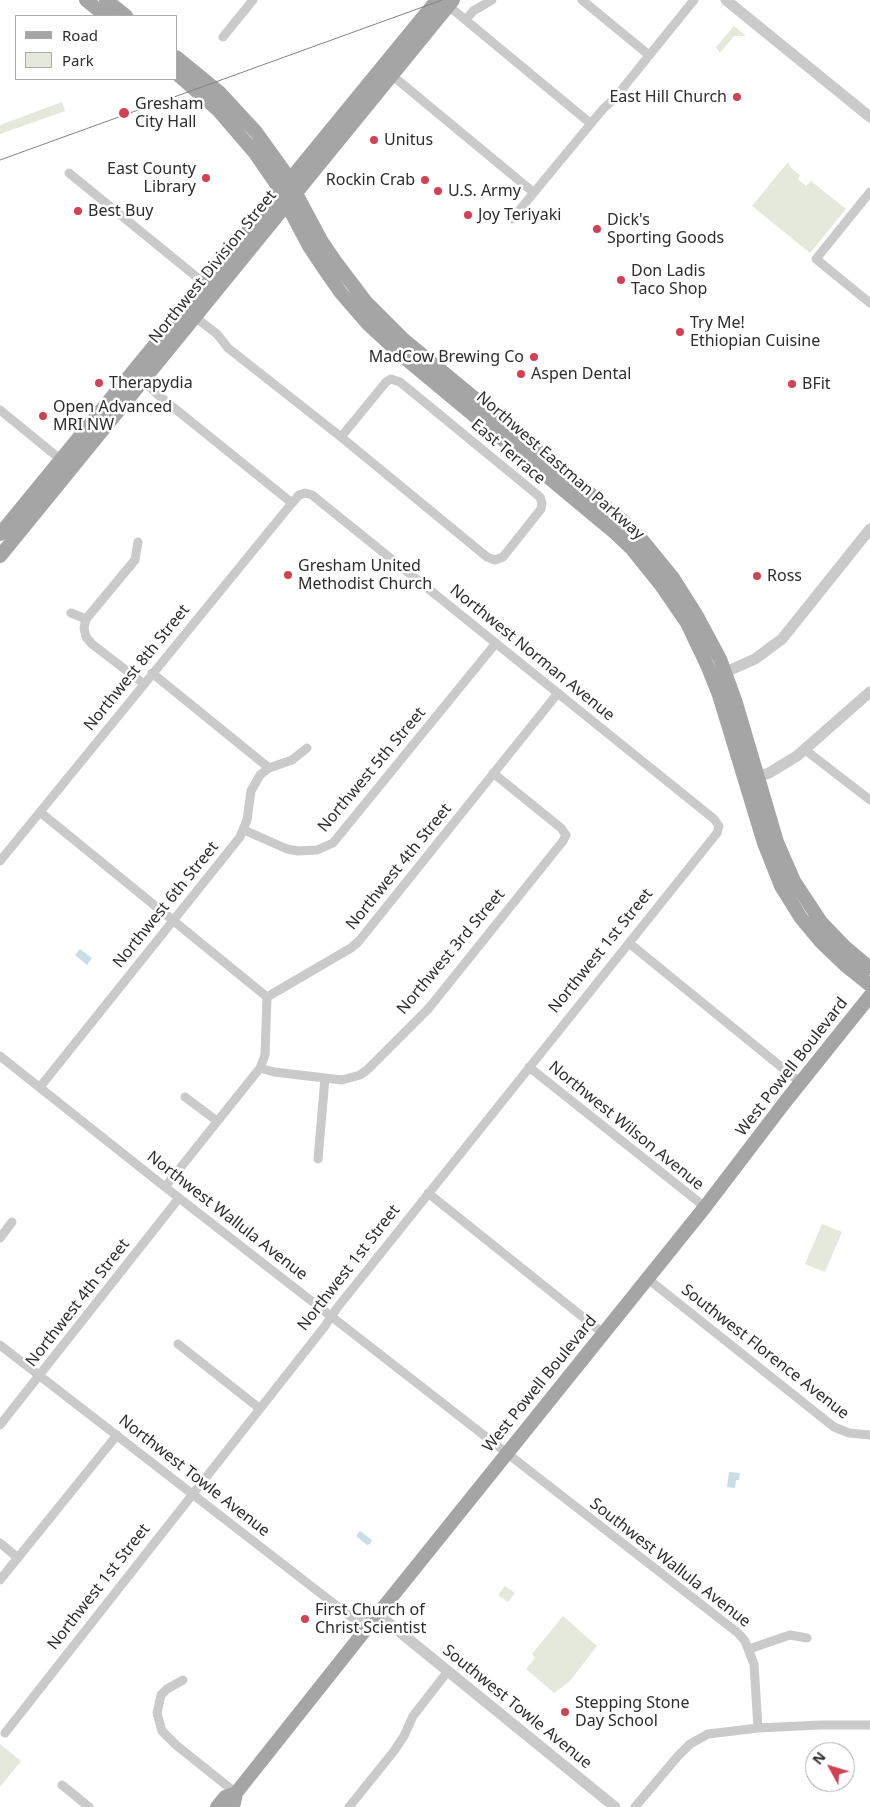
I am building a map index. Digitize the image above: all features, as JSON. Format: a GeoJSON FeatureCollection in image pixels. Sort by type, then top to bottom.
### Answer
{"type":"FeatureCollection","features":[{"type":"Feature","properties":{"kind":"main road"},"geometry":{"type":"LineString","coordinates":[[86,0],[105,15]]}},
{"type":"Feature","properties":{"kind":"main road"},"geometry":{"type":"LineString","coordinates":[[106,0],[125,15]]}},
{"type":"Feature","properties":{"kind":"main road","name":"Northwest Division Street"},"geometry":{"type":"LineString","coordinates":[[0,534],[60,460],[138,375],[195,317],[287,204],[388,71],[445,2]]}},
{"type":"Feature","properties":{"kind":"main road","name":"Northwest Eastman Parkway"},"geometry":{"type":"LineString","coordinates":[[178,59],[215,89],[247,121],[289,180],[322,242],[366,302],[393,330],[610,510],[642,540],[663,564],[709,636],[751,779],[770,861],[789,900],[812,932],[830,952],[870,985]]}},
{"type":"Feature","properties":{"kind":"main road","name":"Northwest Division Street"},"geometry":{"type":"LineString","coordinates":[[0,556],[138,375],[204,283],[289,180],[388,71]]}},
{"type":"Feature","properties":{"kind":"main road","name":"Northwest Eastman Parkway"},"geometry":{"type":"LineString","coordinates":[[178,75],[206,99],[255,153],[280,191],[309,246],[341,293],[367,323],[405,358],[603,522],[632,549],[661,584],[719,675]]}},
{"type":"Feature","properties":{"kind":"main road","name":"Northwest Eastman Parkway"},"geometry":{"type":"LineString","coordinates":[[751,779],[782,855],[800,891],[828,930],[870,968]]}},
{"type":"Feature","properties":{"kind":"main road","name":"West Powell Boulevard"},"geometry":{"type":"LineString","coordinates":[[231,1807],[236,1793],[648,1279],[870,996]]}},
{"type":"Feature","properties":{"kind":"main road","name":"West Powell Boulevard"},"geometry":{"type":"LineString","coordinates":[[217,1807],[225,1796],[236,1793]]}},
{"type":"Feature","properties":{"kind":"street"},"geometry":{"type":"LineString","coordinates":[[466,20],[473,11],[492,0]]}},
{"type":"Feature","properties":{"kind":"street"},"geometry":{"type":"LineString","coordinates":[[582,0],[649,55]]}},
{"type":"Feature","properties":{"kind":"street"},"geometry":{"type":"LineString","coordinates":[[512,219],[602,108],[614,99],[694,0]]}},
{"type":"Feature","properties":{"kind":"street"},"geometry":{"type":"LineString","coordinates":[[726,0],[870,117]]}},
{"type":"Feature","properties":{"kind":"street"},"geometry":{"type":"LineString","coordinates":[[223,37],[250,1]]}},
{"type":"Feature","properties":{"kind":"street"},"geometry":{"type":"LineString","coordinates":[[445,2],[483,36],[590,123]]}},
{"type":"Feature","properties":{"kind":"street"},"geometry":{"type":"LineString","coordinates":[[388,71],[533,192]]}},
{"type":"Feature","properties":{"kind":"street"},"geometry":{"type":"LineString","coordinates":[[70,174],[204,283]]}},
{"type":"Feature","properties":{"kind":"street"},"geometry":{"type":"LineString","coordinates":[[870,192],[816,259],[870,303]]}},
{"type":"Feature","properties":{"kind":"street","name":"East Terrace"},"geometry":{"type":"LineString","coordinates":[[195,317],[217,334],[228,348],[240,358],[341,437],[487,557],[495,560],[503,557],[541,509],[540,497],[400,382],[391,379],[386,382],[341,437]]}},
{"type":"Feature","properties":{"kind":"street"},"geometry":{"type":"LineString","coordinates":[[138,375],[158,395],[292,503]]}},
{"type":"Feature","properties":{"kind":"street"},"geometry":{"type":"LineString","coordinates":[[0,410],[60,460]]}},
{"type":"Feature","properties":{"kind":"street","name":"Northwest Norman Avenue"},"geometry":{"type":"LineString","coordinates":[[299,495],[305,493],[312,495],[714,819],[719,826]]}},
{"type":"Feature","properties":{"kind":"street","name":"Northwest 8th Street"},"geometry":{"type":"LineString","coordinates":[[0,861],[299,495]]}},
{"type":"Feature","properties":{"kind":"street"},"geometry":{"type":"LineString","coordinates":[[719,675],[755,659],[782,639],[870,530]]}},
{"type":"Feature","properties":{"kind":"street"},"geometry":{"type":"LineString","coordinates":[[138,542],[135,560],[86,619],[84,628],[86,637],[92,644],[144,684]]}},
{"type":"Feature","properties":{"kind":"street"},"geometry":{"type":"LineString","coordinates":[[71,613],[86,619]]}},
{"type":"Feature","properties":{"kind":"street","name":"Northwest 5th Street"},"geometry":{"type":"LineString","coordinates":[[244,830],[287,849],[298,851],[317,850],[334,843],[496,643]]}},
{"type":"Feature","properties":{"kind":"street"},"geometry":{"type":"LineString","coordinates":[[152,673],[269,768],[292,760],[307,748]]}},
{"type":"Feature","properties":{"kind":"street"},"geometry":{"type":"LineString","coordinates":[[751,779],[779,768],[870,692]]}},
{"type":"Feature","properties":{"kind":"street","name":"Northwest 4th Street"},"geometry":{"type":"LineString","coordinates":[[267,997],[351,948],[359,941],[558,693]]}},
{"type":"Feature","properties":{"kind":"street"},"geometry":{"type":"LineString","coordinates":[[804,749],[870,800]]}},
{"type":"Feature","properties":{"kind":"street","name":"Northwest 6th Street"},"geometry":{"type":"LineString","coordinates":[[40,1087],[235,844],[244,830],[252,791],[260,775],[269,768]]}},
{"type":"Feature","properties":{"kind":"street","name":"Northwest 3rd Street"},"geometry":{"type":"LineString","coordinates":[[260,1068],[274,1072],[342,1080],[368,1070],[429,1008],[563,841],[566,834],[561,828],[493,773]]}},
{"type":"Feature","properties":{"kind":"street"},"geometry":{"type":"LineString","coordinates":[[40,812],[267,997],[265,1055],[260,1068],[165,1187]]}},
{"type":"Feature","properties":{"kind":"street","name":"Northwest 1st Street"},"geometry":{"type":"LineString","coordinates":[[4,1732],[325,1326],[330,1316],[717,833],[719,826]]}},
{"type":"Feature","properties":{"kind":"street"},"geometry":{"type":"LineString","coordinates":[[628,943],[801,1083]]}},
{"type":"Feature","properties":{"kind":"street","name":"Northwest Wallula Avenue"},"geometry":{"type":"LineString","coordinates":[[0,1056],[179,1198],[508,1453]]}},
{"type":"Feature","properties":{"kind":"street","name":"Northwest Wilson Avenue"},"geometry":{"type":"LineString","coordinates":[[529,1067],[705,1207]]}},
{"type":"Feature","properties":{"kind":"street"},"geometry":{"type":"LineString","coordinates":[[318,1159],[324,1078]]}},
{"type":"Feature","properties":{"kind":"street"},"geometry":{"type":"LineString","coordinates":[[185,1097],[217,1121]]}},
{"type":"Feature","properties":{"kind":"street"},"geometry":{"type":"LineString","coordinates":[[428,1193],[604,1334]]}},
{"type":"Feature","properties":{"kind":"street","name":"Northwest 4th Street"},"geometry":{"type":"LineString","coordinates":[[0,1425],[179,1198]]}},
{"type":"Feature","properties":{"kind":"street"},"geometry":{"type":"LineString","coordinates":[[0,1238],[12,1222]]}},
{"type":"Feature","properties":{"kind":"street","name":"Southwest Florence Avenue"},"geometry":{"type":"LineString","coordinates":[[648,1279],[827,1422],[841,1431],[870,1435]]}},
{"type":"Feature","properties":{"kind":"street","name":"Northwest Towle Avenue"},"geometry":{"type":"LineString","coordinates":[[0,1344],[355,1620],[373,1620]]}},
{"type":"Feature","properties":{"kind":"street"},"geometry":{"type":"LineString","coordinates":[[178,1344],[259,1408]]}},
{"type":"Feature","properties":{"kind":"street"},"geometry":{"type":"LineString","coordinates":[[0,1580],[117,1435]]}},
{"type":"Feature","properties":{"kind":"street","name":"Southwest Wallula Avenue"},"geometry":{"type":"LineString","coordinates":[[508,1453],[745,1640],[754,1664],[758,1728]]}},
{"type":"Feature","properties":{"kind":"street"},"geometry":{"type":"LineString","coordinates":[[0,1544],[18,1558]]}},
{"type":"Feature","properties":{"kind":"street","name":"Southwest Towle Avenue"},"geometry":{"type":"LineString","coordinates":[[373,1620],[385,1620],[615,1807]]}},
{"type":"Feature","properties":{"kind":"street"},"geometry":{"type":"LineString","coordinates":[[749,1649],[790,1635],[807,1638]]}},
{"type":"Feature","properties":{"kind":"street"},"geometry":{"type":"LineString","coordinates":[[349,1807],[394,1751],[404,1736],[413,1716],[448,1671]]}},
{"type":"Feature","properties":{"kind":"street"},"geometry":{"type":"LineString","coordinates":[[183,1680],[167,1689],[161,1695],[157,1713],[162,1731],[176,1745],[236,1793]]}},
{"type":"Feature","properties":{"kind":"street"},"geometry":{"type":"LineString","coordinates":[[635,1807],[678,1756],[699,1738],[718,1732],[758,1728],[820,1725],[870,1726]]}},
{"type":"Feature","properties":{"kind":"street"},"geometry":{"type":"LineString","coordinates":[[62,1785],[89,1807]]}},
{"type":"Feature","properties":{"kind":"green space"},"geometry":{"type":"Polygon","coordinates":[[[734,26],[746,36],[734,36],[720,53],[716,47],[734,26]]]}},
{"type":"Feature","properties":{"kind":"green space"},"geometry":{"type":"Polygon","coordinates":[[[62,102],[65,111],[0,134],[0,125],[62,102]]]}},
{"type":"Feature","properties":{"kind":"green space"},"geometry":{"type":"Polygon","coordinates":[[[788,162],[791,168],[800,175],[798,179],[806,186],[811,181],[846,209],[810,253],[752,206],[788,162]]]}},
{"type":"Feature","properties":{"kind":"green space"},"geometry":{"type":"Polygon","coordinates":[[[822,1224],[842,1232],[825,1272],[805,1264],[822,1224]]]}},
{"type":"Feature","properties":{"kind":"green space"},"geometry":{"type":"Polygon","coordinates":[[[505,1586],[515,1593],[508,1602],[498,1595],[505,1586]]]}},
{"type":"Feature","properties":{"kind":"green space"},"geometry":{"type":"Polygon","coordinates":[[[563,1616],[597,1646],[569,1682],[554,1693],[526,1669],[535,1658],[532,1654],[563,1616]]]}},
{"type":"Feature","properties":{"kind":"green space"},"geometry":{"type":"Polygon","coordinates":[[[0,1744],[21,1761],[0,1787],[0,1744]]]}},
{"type":"Feature","properties":{"kind":"water"},"geometry":{"type":"Polygon","coordinates":[[[80,949],[92,958],[87,965],[75,955],[80,949]]]}},
{"type":"Feature","properties":{"kind":"water"},"geometry":{"type":"Polygon","coordinates":[[[729,1472],[740,1473],[739,1480],[736,1480],[735,1488],[727,1487],[729,1472]]]}},
{"type":"Feature","properties":{"kind":"water"},"geometry":{"type":"Polygon","coordinates":[[[360,1531],[372,1540],[370,1544],[367,1545],[356,1536],[360,1531]]]}},
{"type":"Feature","properties":{"kind":"tram line"},"geometry":{"type":"LineString","coordinates":[[0,160],[442,0]]}},
{"type":"Feature","properties":{"kind":"place","name":"East Hill Church"},"geometry":{"type":"Point","coordinates":[737,97]}},
{"type":"Feature","properties":{"kind":"place","name":"Gresham City Hall"},"geometry":{"type":"Point","coordinates":[124,113]}},
{"type":"Feature","properties":{"kind":"place","name":"Unitus"},"geometry":{"type":"Point","coordinates":[374,140]}},
{"type":"Feature","properties":{"kind":"place","name":"East County Library"},"geometry":{"type":"Point","coordinates":[206,178]}},
{"type":"Feature","properties":{"kind":"place","name":"Rockin Crab"},"geometry":{"type":"Point","coordinates":[425,180]}},
{"type":"Feature","properties":{"kind":"place","name":"U.S. Army"},"geometry":{"type":"Point","coordinates":[438,191]}},
{"type":"Feature","properties":{"kind":"place","name":"Best Buy"},"geometry":{"type":"Point","coordinates":[78,211]}},
{"type":"Feature","properties":{"kind":"place","name":"Joy Teriyaki"},"geometry":{"type":"Point","coordinates":[468,215]}},
{"type":"Feature","properties":{"kind":"place","name":"Dick's Sporting Goods"},"geometry":{"type":"Point","coordinates":[597,229]}},
{"type":"Feature","properties":{"kind":"place","name":"Don Ladis Taco Shop"},"geometry":{"type":"Point","coordinates":[621,280]}},
{"type":"Feature","properties":{"kind":"place","name":"Try Me! Ethiopian Cuisine"},"geometry":{"type":"Point","coordinates":[680,332]}},
{"type":"Feature","properties":{"kind":"place","name":"MadCow Brewing Co"},"geometry":{"type":"Point","coordinates":[534,357]}},
{"type":"Feature","properties":{"kind":"place","name":"Aspen Dental"},"geometry":{"type":"Point","coordinates":[521,374]}},
{"type":"Feature","properties":{"kind":"place","name":"Therapydia"},"geometry":{"type":"Point","coordinates":[99,383]}},
{"type":"Feature","properties":{"kind":"place","name":"BFit"},"geometry":{"type":"Point","coordinates":[792,384]}},
{"type":"Feature","properties":{"kind":"place","name":"Open Advanced MRI NW"},"geometry":{"type":"Point","coordinates":[43,416]}},
{"type":"Feature","properties":{"kind":"place","name":"Gresham United Methodist Church"},"geometry":{"type":"Point","coordinates":[288,575]}},
{"type":"Feature","properties":{"kind":"place","name":"Ross"},"geometry":{"type":"Point","coordinates":[757,576]}},
{"type":"Feature","properties":{"kind":"place","name":"First Church of Christ Scientist"},"geometry":{"type":"Point","coordinates":[305,1619]}},
{"type":"Feature","properties":{"kind":"place","name":"Stepping Stone Day School"},"geometry":{"type":"Point","coordinates":[565,1712]}}]}
